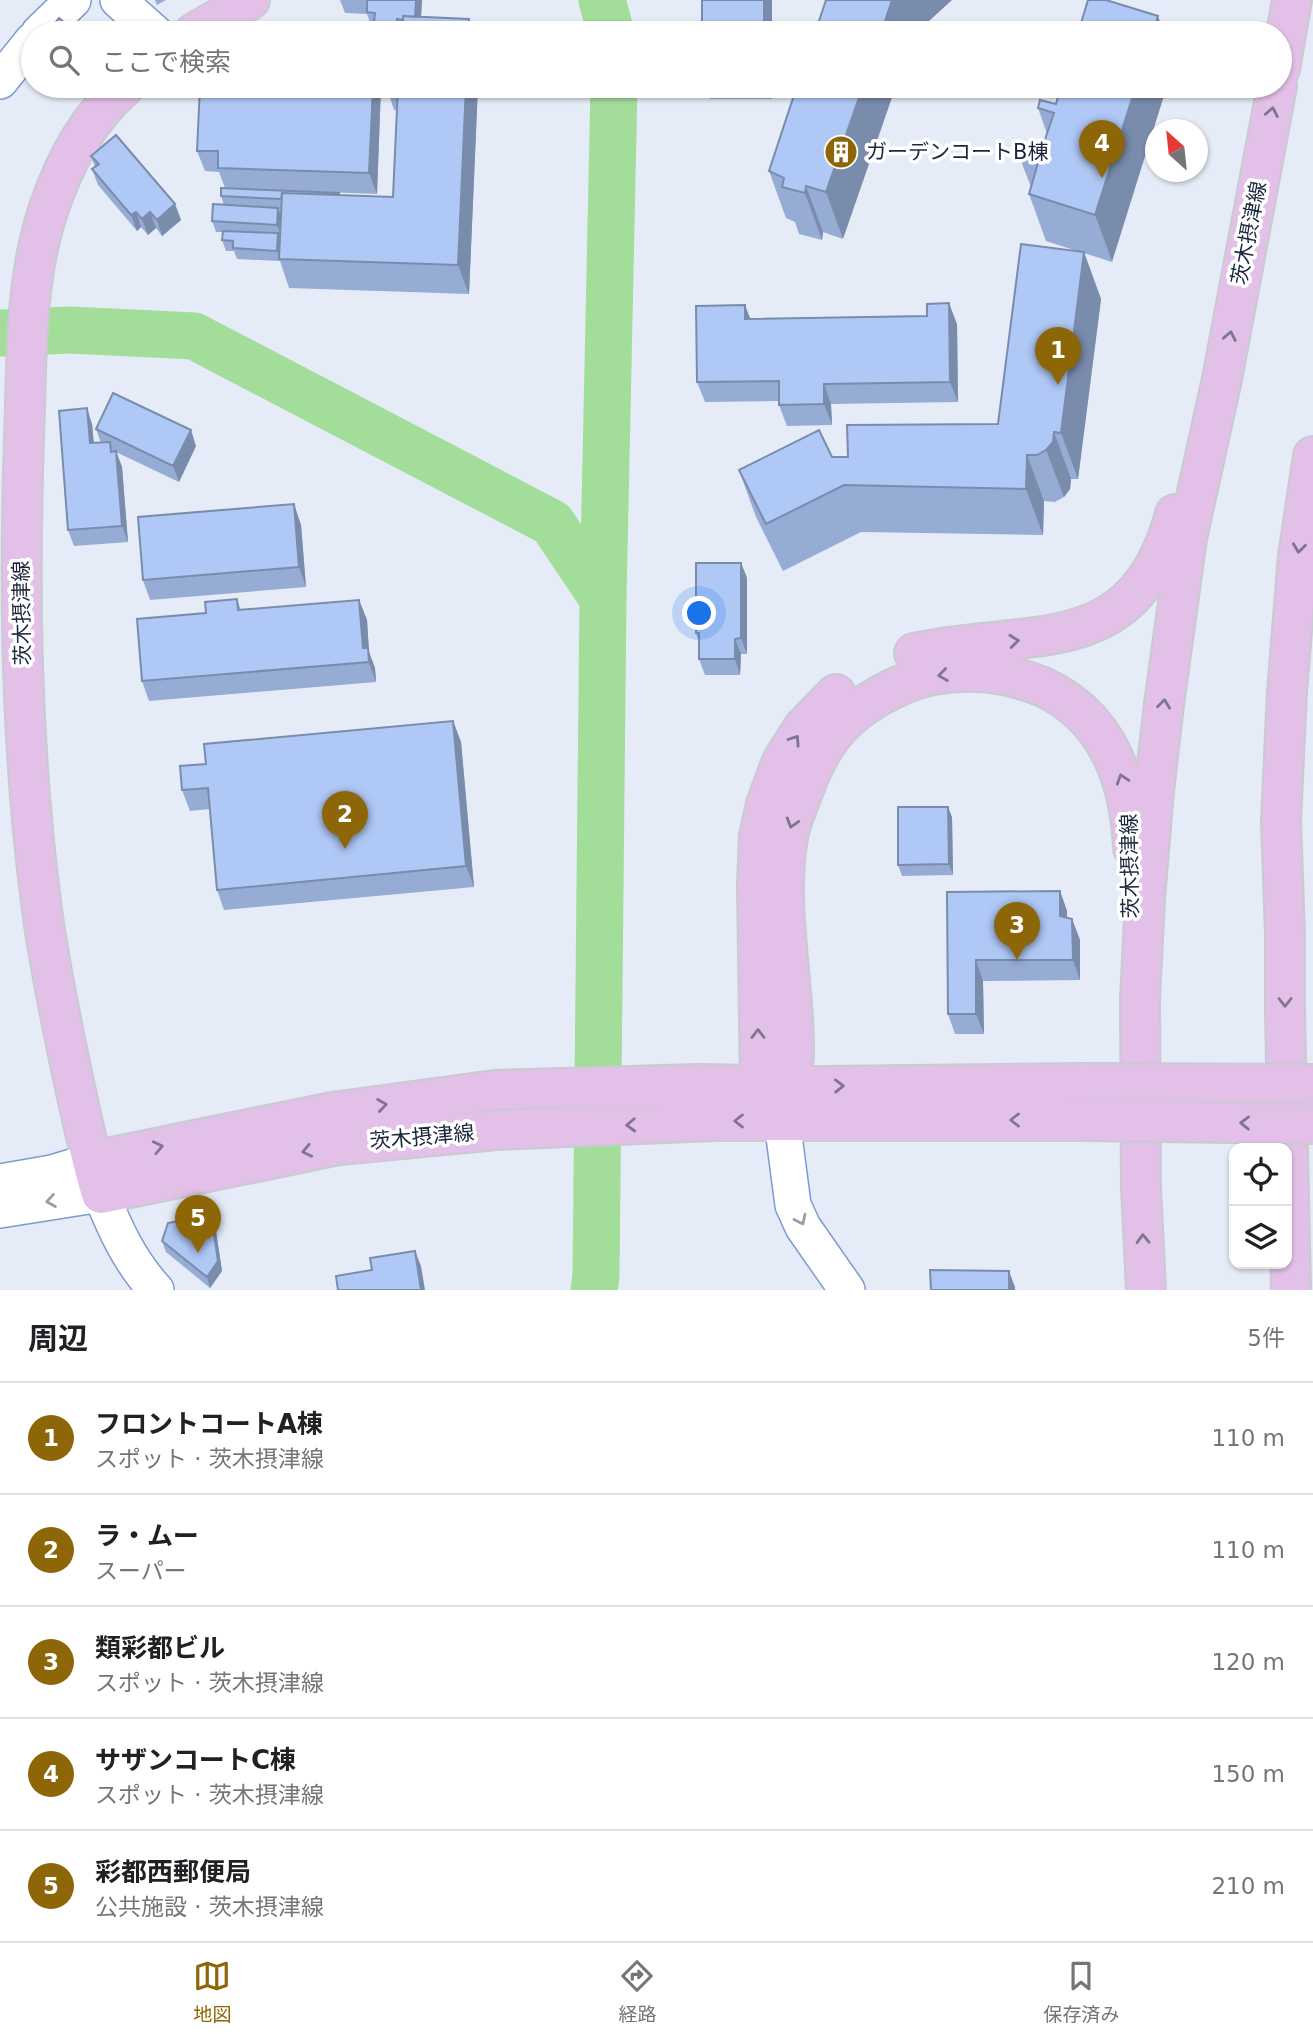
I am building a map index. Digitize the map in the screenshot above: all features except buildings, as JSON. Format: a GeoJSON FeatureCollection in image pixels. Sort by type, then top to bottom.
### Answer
{"type":"FeatureCollection","features":[{"type":"Feature","properties":{"kind":"main road"},"geometry":{"type":"LineString","coordinates":[[214,21],[250,0]]}},
{"type":"Feature","properties":{"kind":"main road"},"geometry":{"type":"LineString","coordinates":[[1289,21],[1293,0]]}},
{"type":"Feature","properties":{"kind":"main road","name":"茨木摂津線"},"geometry":{"type":"LineString","coordinates":[[97,1177],[50,966],[38,875],[24,709],[12,448],[26,391],[33,276],[47,213],[64,167],[85,131],[114,98]]}},
{"type":"Feature","properties":{"kind":"main road","name":"茨木摂津線"},"geometry":{"type":"LineString","coordinates":[[1146,1290],[1141,1188],[1140,999],[1154,791],[1187,538],[1222,379],[1275,98]]}},
{"type":"Feature","properties":{"kind":"main road","name":"茨木摂津線"},"geometry":{"type":"LineString","coordinates":[[780,1111],[757,884],[759,836],[771,787],[792,744],[823,705],[845,686],[880,666],[932,650],[1064,633],[1090,625],[1121,607],[1139,590],[1161,555],[1171,529],[1195,435],[1222,379]]}},
{"type":"Feature","properties":{"kind":"main road"},"geometry":{"type":"LineString","coordinates":[[1291,1290],[1285,934],[1281,855],[1283,746],[1298,556],[1313,456]]}},
{"type":"Feature","properties":{"kind":"main road","name":"茨木摂津線"},"geometry":{"type":"LineString","coordinates":[[780,1111],[794,1049],[786,898],[788,838],[811,771],[828,738],[861,707],[905,683],[958,673],[996,673],[1015,677],[1060,696],[1087,717],[1108,744],[1121,773],[1128,798],[1133,848],[1126,1045],[1128,1102],[1141,1188]]}},
{"type":"Feature","properties":{"kind":"main road"},"geometry":{"type":"LineString","coordinates":[[1285,934],[1298,807],[1313,759]]}},
{"type":"Feature","properties":{"kind":"main road","name":"茨木摂津線"},"geometry":{"type":"LineString","coordinates":[[97,1177],[339,1145],[497,1130],[699,1122],[780,1111],[1084,1083],[1313,1084]]}},
{"type":"Feature","properties":{"kind":"main road","name":"茨木摂津線"},"geometry":{"type":"LineString","coordinates":[[97,1177],[332,1112],[495,1090],[697,1084],[780,1111],[1084,1121],[1313,1124]]}},
{"type":"Feature","properties":{"kind":"street"},"geometry":{"type":"LineString","coordinates":[[52,21],[73,0]]}},
{"type":"Feature","properties":{"kind":"street"},"geometry":{"type":"LineString","coordinates":[[118,0],[142,21]]}},
{"type":"Feature","properties":{"kind":"street"},"geometry":{"type":"LineString","coordinates":[[0,81],[21,55]]}},
{"type":"Feature","properties":{"kind":"street"},"geometry":{"type":"LineString","coordinates":[[780,1111],[793,1205],[803,1227],[848,1290]]}},
{"type":"Feature","properties":{"kind":"street"},"geometry":{"type":"LineString","coordinates":[[0,1182],[52,1173],[97,1177]]}},
{"type":"Feature","properties":{"kind":"street"},"geometry":{"type":"LineString","coordinates":[[0,1210],[97,1177]]}},
{"type":"Feature","properties":{"kind":"street"},"geometry":{"type":"LineString","coordinates":[[97,1177],[118,1235],[142,1275],[156,1290]]}},
{"type":"Feature","properties":{"kind":"waterway"},"geometry":{"type":"LineString","coordinates":[[602,0],[608,21]]}},
{"type":"Feature","properties":{"kind":"waterway"},"geometry":{"type":"LineString","coordinates":[[594,1290],[603,599],[614,98]]}},
{"type":"Feature","properties":{"kind":"waterway"},"geometry":{"type":"LineString","coordinates":[[0,333],[70,330],[194,336],[552,523],[603,599]]}},
{"type":"Feature","properties":{"kind":"place","name":"ガーデンコートB棟"},"geometry":{"type":"Point","coordinates":[841,152]}},
{"type":"Feature","properties":{"kind":"place","name":"サザンコートC棟"},"geometry":{"type":"Point","coordinates":[1102,178]}},
{"type":"Feature","properties":{"kind":"place","name":"フロントコートA棟"},"geometry":{"type":"Point","coordinates":[1058,385]}},
{"type":"Feature","properties":{"kind":"place","name":"ラ・ムー"},"geometry":{"type":"Point","coordinates":[345,849]}},
{"type":"Feature","properties":{"kind":"place","name":"類彩都ビル"},"geometry":{"type":"Point","coordinates":[1017,960]}},
{"type":"Feature","properties":{"kind":"place","name":"彩都西郵便局"},"geometry":{"type":"Point","coordinates":[198,1253]}}]}
